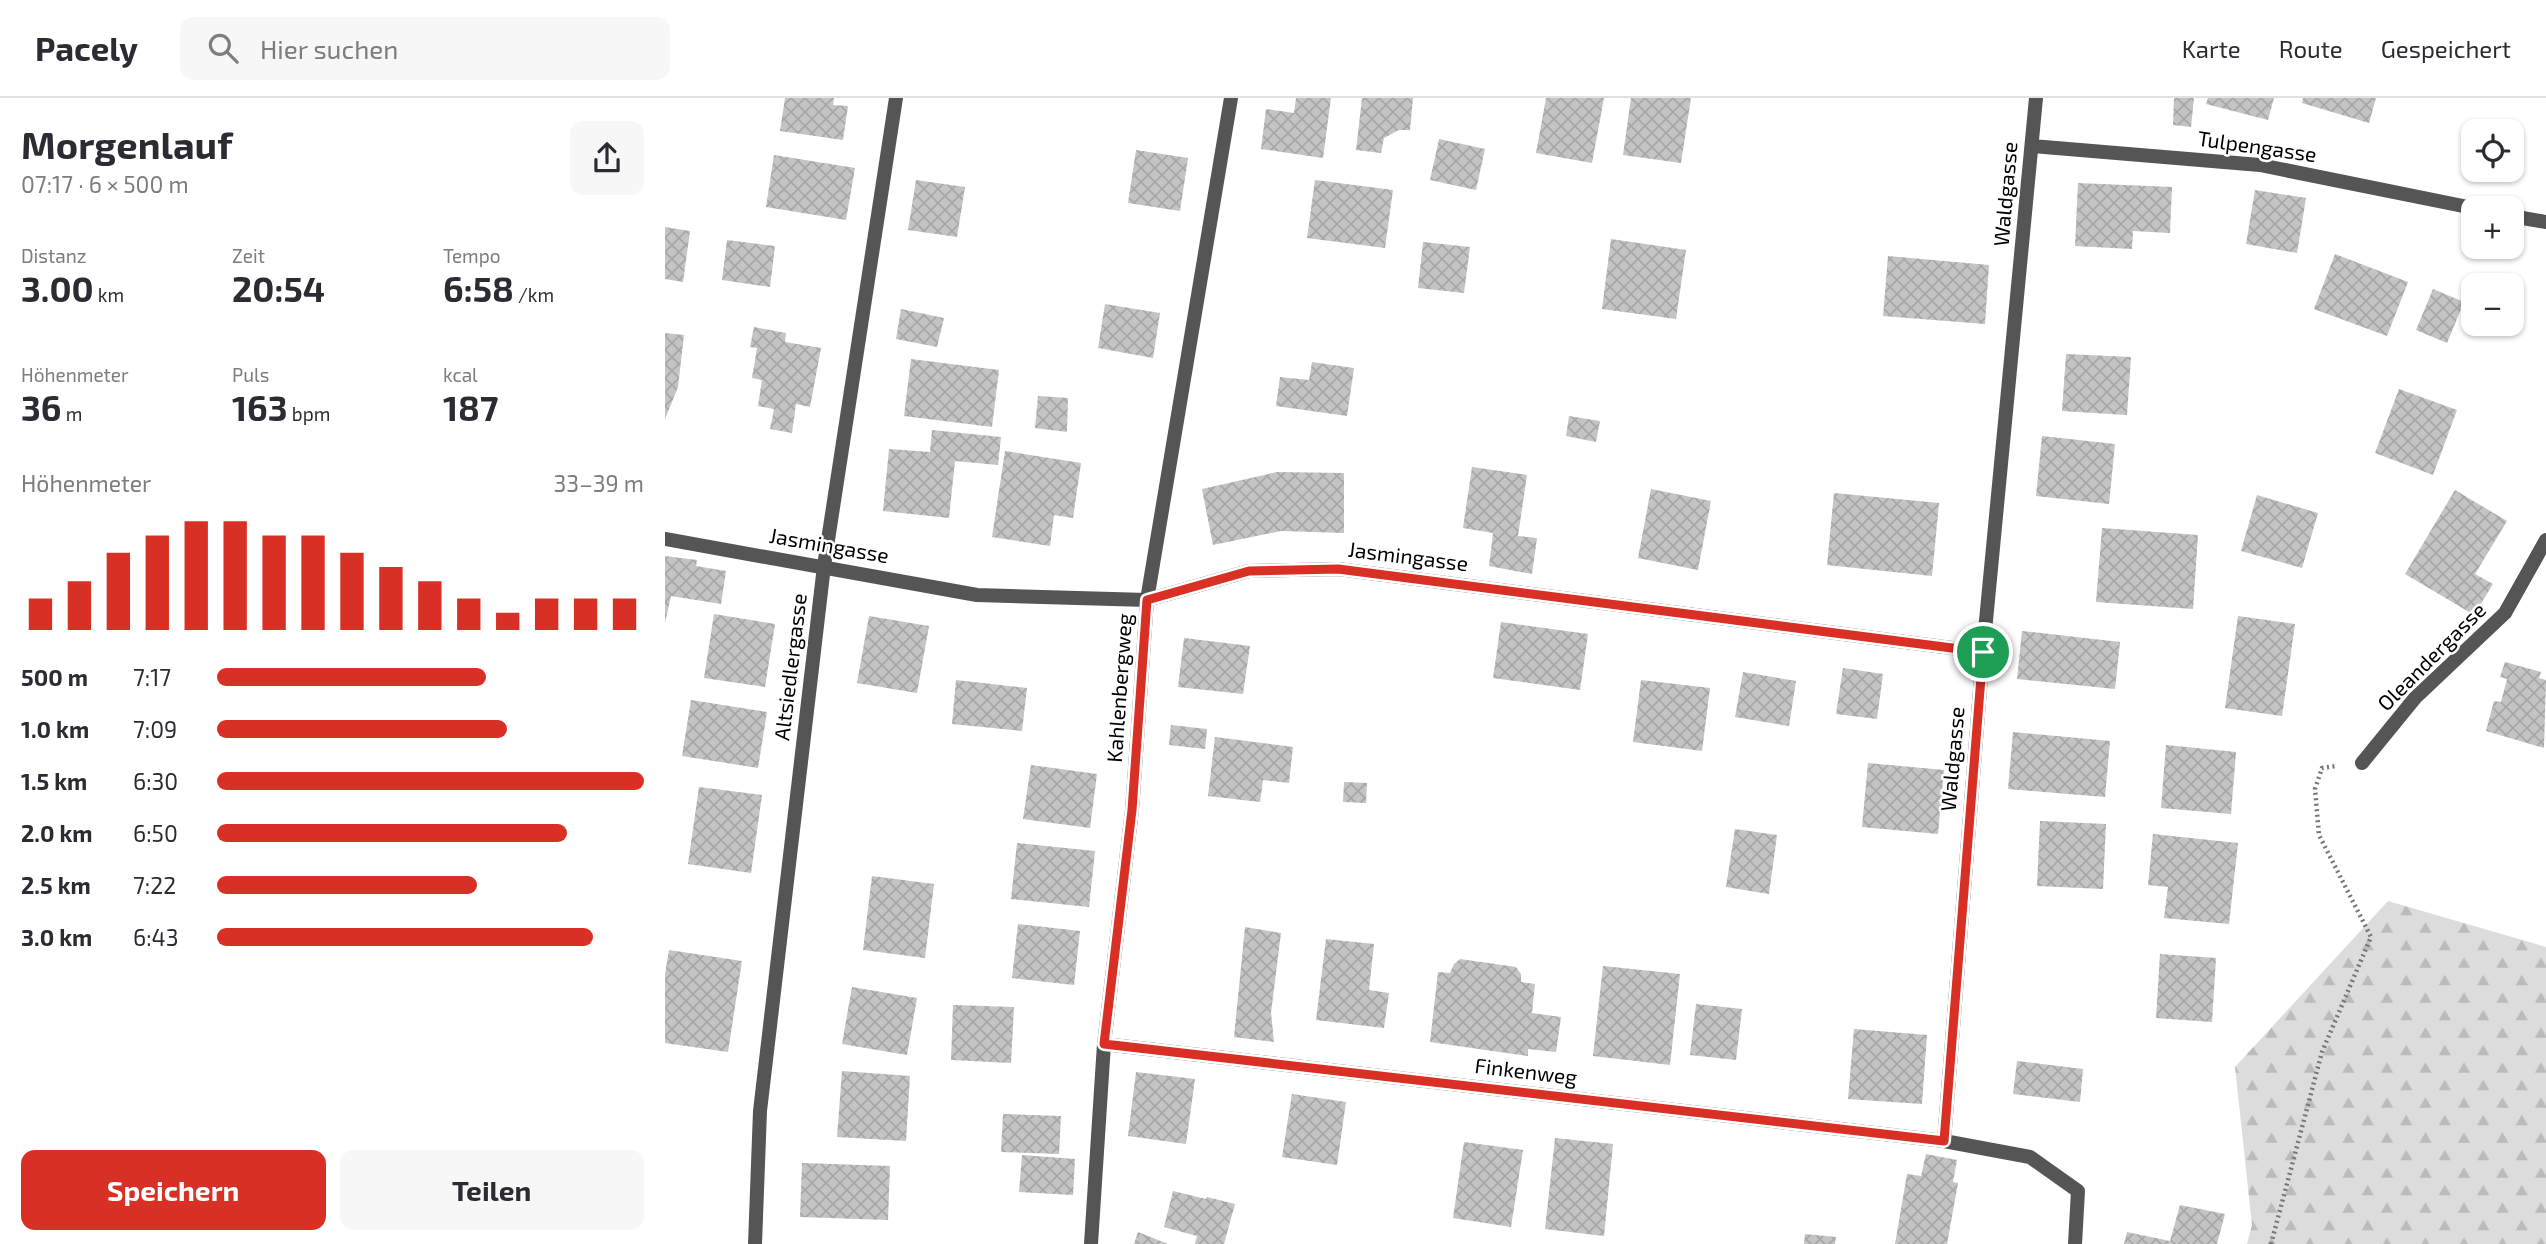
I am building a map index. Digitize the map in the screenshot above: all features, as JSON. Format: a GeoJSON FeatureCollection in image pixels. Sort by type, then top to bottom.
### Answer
{"type":"FeatureCollection","features":[{"type":"Feature","properties":{"kind":"street","name":"Altsiedlergasse"},"geometry":{"type":"LineString","coordinates":[[755,1244],[760,1111],[824,566],[896,98]]}},
{"type":"Feature","properties":{"kind":"street","name":"Kahlenbergweg"},"geometry":{"type":"LineString","coordinates":[[1090,1244],[1104,1044],[1132,810],[1147,600],[1231,98]]}},
{"type":"Feature","properties":{"kind":"street","name":"Waldgasse"},"geometry":{"type":"LineString","coordinates":[[1944,1141],[1983,652],[2036,98]]}},
{"type":"Feature","properties":{"kind":"street","name":"Tulpengasse"},"geometry":{"type":"LineString","coordinates":[[2032,146],[2260,165],[2461,206]]}},
{"type":"Feature","properties":{"kind":"street"},"geometry":{"type":"LineString","coordinates":[[2524,218],[2546,222]]}},
{"type":"Feature","properties":{"kind":"street","name":"Jasmingasse"},"geometry":{"type":"LineString","coordinates":[[665,539],[977,595],[1147,600],[1249,571],[1338,569],[1983,652]]}},
{"type":"Feature","properties":{"kind":"street","name":"Oleandergasse"},"geometry":{"type":"LineString","coordinates":[[2362,763],[2416,698],[2505,613],[2546,540]]}},
{"type":"Feature","properties":{"kind":"street","name":"Finkenweg"},"geometry":{"type":"LineString","coordinates":[[1104,1044],[1944,1141]]}},
{"type":"Feature","properties":{"kind":"street"},"geometry":{"type":"LineString","coordinates":[[1944,1141],[2030,1157],[2078,1191],[2075,1244]]}},
{"type":"Feature","properties":{"kind":"path"},"geometry":{"type":"LineString","coordinates":[[2271,1244],[2322,1052],[2371,937],[2319,835],[2315,789],[2322,768],[2362,763]]}},
{"type":"Feature","properties":{"kind":"green space"},"geometry":{"type":"Polygon","coordinates":[[[2388,901],[2546,947],[2546,1244],[2247,1244],[2252,1225],[2235,1067],[2388,901]]]}},
{"type":"Feature","properties":{"kind":"building"},"geometry":{"type":"Polygon","coordinates":[[[785,98],[834,98],[833,105],[848,106],[843,140],[780,131],[785,98]]]}},
{"type":"Feature","properties":{"kind":"building"},"geometry":{"type":"Polygon","coordinates":[[[1296,98],[1331,98],[1323,158],[1261,149],[1266,109],[1294,113],[1296,98]]]}},
{"type":"Feature","properties":{"kind":"building"},"geometry":{"type":"Polygon","coordinates":[[[1362,98],[1413,98],[1410,130],[1399,130],[1384,138],[1381,153],[1356,150],[1362,98]]]}},
{"type":"Feature","properties":{"kind":"building"},"geometry":{"type":"Polygon","coordinates":[[[1546,98],[1604,98],[1592,163],[1536,153],[1546,98]]]}},
{"type":"Feature","properties":{"kind":"building"},"geometry":{"type":"Polygon","coordinates":[[[1631,98],[1691,98],[1681,163],[1623,155],[1631,98]]]}},
{"type":"Feature","properties":{"kind":"building"},"geometry":{"type":"Polygon","coordinates":[[[2174,98],[2194,98],[2191,127],[2173,125],[2174,98]]]}},
{"type":"Feature","properties":{"kind":"building"},"geometry":{"type":"Polygon","coordinates":[[[2208,98],[2274,98],[2268,120],[2206,104],[2208,98]]]}},
{"type":"Feature","properties":{"kind":"building"},"geometry":{"type":"Polygon","coordinates":[[[2303,98],[2376,98],[2369,123],[2302,103],[2303,98]]]}},
{"type":"Feature","properties":{"kind":"building"},"geometry":{"type":"Polygon","coordinates":[[[1439,139],[1485,149],[1476,190],[1430,180],[1439,139]]]}},
{"type":"Feature","properties":{"kind":"building"},"geometry":{"type":"Polygon","coordinates":[[[1136,150],[1188,158],[1180,211],[1128,203],[1136,150]]]}},
{"type":"Feature","properties":{"kind":"building"},"geometry":{"type":"Polygon","coordinates":[[[774,155],[855,168],[846,220],[766,207],[774,155]]]}},
{"type":"Feature","properties":{"kind":"building"},"geometry":{"type":"Polygon","coordinates":[[[916,180],[965,187],[957,237],[908,230],[916,180]]]}},
{"type":"Feature","properties":{"kind":"building"},"geometry":{"type":"Polygon","coordinates":[[[1315,180],[1393,190],[1385,248],[1307,238],[1315,180]]]}},
{"type":"Feature","properties":{"kind":"building"},"geometry":{"type":"Polygon","coordinates":[[[2078,183],[2172,187],[2170,233],[2133,231],[2132,249],[2075,246],[2078,183]]]}},
{"type":"Feature","properties":{"kind":"building"},"geometry":{"type":"Polygon","coordinates":[[[2255,190],[2306,198],[2297,253],[2246,244],[2255,190]]]}},
{"type":"Feature","properties":{"kind":"building"},"geometry":{"type":"Polygon","coordinates":[[[665,227],[690,231],[683,282],[665,279],[665,227]]]}},
{"type":"Feature","properties":{"kind":"building"},"geometry":{"type":"Polygon","coordinates":[[[1611,239],[1686,250],[1676,319],[1602,309],[1611,239]]]}},
{"type":"Feature","properties":{"kind":"building"},"geometry":{"type":"Polygon","coordinates":[[[727,240],[775,246],[770,287],[722,280],[727,240]]]}},
{"type":"Feature","properties":{"kind":"building"},"geometry":{"type":"Polygon","coordinates":[[[1423,242],[1470,247],[1464,293],[1418,288],[1423,242]]]}},
{"type":"Feature","properties":{"kind":"building"},"geometry":{"type":"Polygon","coordinates":[[[2335,254],[2408,282],[2387,336],[2314,309],[2335,254]]]}},
{"type":"Feature","properties":{"kind":"building"},"geometry":{"type":"Polygon","coordinates":[[[1888,256],[1989,265],[1985,324],[1883,316],[1888,256]]]}},
{"type":"Feature","properties":{"kind":"building"},"geometry":{"type":"Polygon","coordinates":[[[2433,289],[2461,301],[2461,309],[2447,343],[2416,330],[2433,289]]]}},
{"type":"Feature","properties":{"kind":"building"},"geometry":{"type":"Polygon","coordinates":[[[1105,304],[1160,313],[1153,358],[1098,348],[1105,304]]]}},
{"type":"Feature","properties":{"kind":"building"},"geometry":{"type":"Polygon","coordinates":[[[901,309],[944,318],[937,347],[896,339],[901,309]]]}},
{"type":"Feature","properties":{"kind":"building"},"geometry":{"type":"Polygon","coordinates":[[[754,327],[786,333],[785,342],[821,348],[810,407],[796,404],[792,433],[770,429],[774,409],[758,406],[762,380],[752,378],[757,348],[750,347],[754,327]]]}},
{"type":"Feature","properties":{"kind":"building"},"geometry":{"type":"Polygon","coordinates":[[[665,333],[684,335],[678,387],[665,419],[665,333]]]}},
{"type":"Feature","properties":{"kind":"building"},"geometry":{"type":"Polygon","coordinates":[[[2066,354],[2131,357],[2127,415],[2062,411],[2066,354]]]}},
{"type":"Feature","properties":{"kind":"building"},"geometry":{"type":"Polygon","coordinates":[[[911,359],[999,370],[992,427],[904,416],[911,359]]]}},
{"type":"Feature","properties":{"kind":"building"},"geometry":{"type":"Polygon","coordinates":[[[1312,362],[1354,368],[1347,416],[1276,406],[1280,377],[1309,380],[1312,362]]]}},
{"type":"Feature","properties":{"kind":"building"},"geometry":{"type":"Polygon","coordinates":[[[2399,389],[2457,410],[2433,475],[2375,453],[2399,389]]]}},
{"type":"Feature","properties":{"kind":"building"},"geometry":{"type":"Polygon","coordinates":[[[1038,396],[1068,398],[1067,432],[1035,428],[1038,396]]]}},
{"type":"Feature","properties":{"kind":"building"},"geometry":{"type":"Polygon","coordinates":[[[1569,416],[1600,421],[1596,442],[1566,436],[1569,416]]]}},
{"type":"Feature","properties":{"kind":"building"},"geometry":{"type":"Polygon","coordinates":[[[932,430],[1001,437],[998,465],[955,461],[949,518],[883,511],[889,449],[930,452],[932,430]]]}},
{"type":"Feature","properties":{"kind":"building"},"geometry":{"type":"Polygon","coordinates":[[[2042,436],[2115,444],[2109,504],[2036,496],[2042,436]]]}},
{"type":"Feature","properties":{"kind":"building"},"geometry":{"type":"Polygon","coordinates":[[[1005,451],[1081,463],[1073,518],[1054,515],[1050,546],[992,537],[1005,451]]]}},
{"type":"Feature","properties":{"kind":"building"},"geometry":{"type":"Polygon","coordinates":[[[1472,467],[1527,475],[1518,536],[1537,538],[1532,574],[1489,566],[1493,533],[1463,528],[1472,467]]]}},
{"type":"Feature","properties":{"kind":"building"},"geometry":{"type":"Polygon","coordinates":[[[1277,472],[1344,473],[1344,533],[1281,531],[1213,545],[1202,489],[1277,472]]]}},
{"type":"Feature","properties":{"kind":"building"},"geometry":{"type":"Polygon","coordinates":[[[1651,489],[1711,501],[1698,570],[1638,558],[1651,489]]]}},
{"type":"Feature","properties":{"kind":"building"},"geometry":{"type":"Polygon","coordinates":[[[2455,490],[2507,521],[2475,574],[2493,584],[2474,615],[2405,574],[2455,490]]]}},
{"type":"Feature","properties":{"kind":"building"},"geometry":{"type":"Polygon","coordinates":[[[1834,493],[1939,503],[1932,576],[1827,565],[1834,493]]]}},
{"type":"Feature","properties":{"kind":"building"},"geometry":{"type":"Polygon","coordinates":[[[2257,495],[2318,513],[2302,568],[2241,551],[2257,495]]]}},
{"type":"Feature","properties":{"kind":"building"},"geometry":{"type":"Polygon","coordinates":[[[2102,528],[2198,535],[2193,609],[2096,602],[2102,528]]]}},
{"type":"Feature","properties":{"kind":"building"},"geometry":{"type":"Polygon","coordinates":[[[665,556],[697,560],[696,566],[726,571],[721,604],[671,596],[665,623],[665,556]]]}},
{"type":"Feature","properties":{"kind":"building"},"geometry":{"type":"Polygon","coordinates":[[[714,614],[775,624],[765,687],[704,678],[714,614]]]}},
{"type":"Feature","properties":{"kind":"building"},"geometry":{"type":"Polygon","coordinates":[[[869,616],[929,626],[917,693],[857,683],[869,616]]]}},
{"type":"Feature","properties":{"kind":"building"},"geometry":{"type":"Polygon","coordinates":[[[2238,616],[2295,624],[2282,716],[2225,708],[2238,616]]]}},
{"type":"Feature","properties":{"kind":"building"},"geometry":{"type":"Polygon","coordinates":[[[1501,622],[1588,634],[1580,690],[1493,678],[1501,622]]]}},
{"type":"Feature","properties":{"kind":"building"},"geometry":{"type":"Polygon","coordinates":[[[2022,631],[2120,642],[2115,689],[2017,679],[2022,631]]]}},
{"type":"Feature","properties":{"kind":"building"},"geometry":{"type":"Polygon","coordinates":[[[1184,638],[1250,646],[1243,694],[1178,687],[1184,638]]]}},
{"type":"Feature","properties":{"kind":"building"},"geometry":{"type":"Polygon","coordinates":[[[2505,662],[2541,672],[2539,678],[2546,680],[2544,748],[2486,731],[2494,701],[2501,702],[2507,679],[2500,677],[2505,662]]]}},
{"type":"Feature","properties":{"kind":"building"},"geometry":{"type":"Polygon","coordinates":[[[1843,668],[1883,674],[1877,719],[1836,714],[1843,668]]]}},
{"type":"Feature","properties":{"kind":"building"},"geometry":{"type":"Polygon","coordinates":[[[1743,672],[1796,681],[1789,726],[1735,717],[1743,672]]]}},
{"type":"Feature","properties":{"kind":"building"},"geometry":{"type":"Polygon","coordinates":[[[956,680],[1027,688],[1022,731],[952,724],[956,680]]]}},
{"type":"Feature","properties":{"kind":"building"},"geometry":{"type":"Polygon","coordinates":[[[1641,680],[1710,688],[1702,751],[1633,742],[1641,680]]]}},
{"type":"Feature","properties":{"kind":"building"},"geometry":{"type":"Polygon","coordinates":[[[691,700],[767,712],[758,768],[682,756],[691,700]]]}},
{"type":"Feature","properties":{"kind":"building"},"geometry":{"type":"Polygon","coordinates":[[[1171,725],[1207,729],[1205,749],[1169,745],[1171,725]]]}},
{"type":"Feature","properties":{"kind":"building"},"geometry":{"type":"Polygon","coordinates":[[[2013,732],[2110,741],[2105,797],[2008,789],[2013,732]]]}},
{"type":"Feature","properties":{"kind":"building"},"geometry":{"type":"Polygon","coordinates":[[[1215,737],[1293,747],[1289,783],[1263,780],[1260,802],[1208,796],[1215,737]]]}},
{"type":"Feature","properties":{"kind":"building"},"geometry":{"type":"Polygon","coordinates":[[[2166,745],[2236,752],[2231,814],[2161,808],[2166,745]]]}},
{"type":"Feature","properties":{"kind":"building"},"geometry":{"type":"Polygon","coordinates":[[[1868,763],[1944,770],[1938,834],[1862,827],[1868,763]]]}},
{"type":"Feature","properties":{"kind":"building"},"geometry":{"type":"Polygon","coordinates":[[[1031,765],[1097,774],[1090,828],[1023,819],[1031,765]]]}},
{"type":"Feature","properties":{"kind":"building"},"geometry":{"type":"Polygon","coordinates":[[[1344,782],[1367,783],[1366,803],[1343,802],[1344,782]]]}},
{"type":"Feature","properties":{"kind":"building"},"geometry":{"type":"Polygon","coordinates":[[[699,787],[762,795],[751,873],[688,864],[699,787]]]}},
{"type":"Feature","properties":{"kind":"building"},"geometry":{"type":"Polygon","coordinates":[[[2040,821],[2106,824],[2103,889],[2037,886],[2040,821]]]}},
{"type":"Feature","properties":{"kind":"building"},"geometry":{"type":"Polygon","coordinates":[[[1735,829],[1777,835],[1769,894],[1726,887],[1735,829]]]}},
{"type":"Feature","properties":{"kind":"building"},"geometry":{"type":"Polygon","coordinates":[[[2153,834],[2238,843],[2229,924],[2164,918],[2168,887],[2148,885],[2153,834]]]}},
{"type":"Feature","properties":{"kind":"building"},"geometry":{"type":"Polygon","coordinates":[[[1017,843],[1095,851],[1089,907],[1011,899],[1017,843]]]}},
{"type":"Feature","properties":{"kind":"building"},"geometry":{"type":"Polygon","coordinates":[[[872,876],[934,884],[925,958],[863,950],[872,876]]]}},
{"type":"Feature","properties":{"kind":"building"},"geometry":{"type":"Polygon","coordinates":[[[1018,924],[1080,931],[1074,985],[1012,978],[1018,924]]]}},
{"type":"Feature","properties":{"kind":"building"},"geometry":{"type":"Polygon","coordinates":[[[1245,927],[1281,933],[1271,1013],[1274,1042],[1234,1037],[1245,927]]]}},
{"type":"Feature","properties":{"kind":"building"},"geometry":{"type":"Polygon","coordinates":[[[1326,939],[1374,944],[1369,990],[1389,993],[1384,1028],[1316,1020],[1326,939]]]}},
{"type":"Feature","properties":{"kind":"building"},"geometry":{"type":"Polygon","coordinates":[[[669,950],[742,961],[728,1052],[665,1043],[665,974],[669,950]]]}},
{"type":"Feature","properties":{"kind":"building"},"geometry":{"type":"Polygon","coordinates":[[[2160,954],[2216,958],[2212,1022],[2156,1018],[2160,954]]]}},
{"type":"Feature","properties":{"kind":"building"},"geometry":{"type":"Polygon","coordinates":[[[1460,959],[1516,967],[1521,974],[1521,982],[1535,984],[1532,1013],[1561,1017],[1556,1052],[1528,1049],[1528,1056],[1430,1042],[1438,972],[1450,973],[1460,959]]]}},
{"type":"Feature","properties":{"kind":"building"},"geometry":{"type":"Polygon","coordinates":[[[1603,966],[1680,974],[1670,1065],[1593,1056],[1603,966]]]}},
{"type":"Feature","properties":{"kind":"building"},"geometry":{"type":"Polygon","coordinates":[[[852,987],[917,998],[907,1055],[842,1044],[852,987]]]}},
{"type":"Feature","properties":{"kind":"building"},"geometry":{"type":"Polygon","coordinates":[[[1696,1004],[1742,1009],[1736,1060],[1690,1055],[1696,1004]]]}},
{"type":"Feature","properties":{"kind":"building"},"geometry":{"type":"Polygon","coordinates":[[[953,1005],[1014,1007],[1011,1063],[951,1060],[953,1005]]]}},
{"type":"Feature","properties":{"kind":"building"},"geometry":{"type":"Polygon","coordinates":[[[1854,1029],[1927,1035],[1922,1104],[1848,1099],[1854,1029]]]}},
{"type":"Feature","properties":{"kind":"building"},"geometry":{"type":"Polygon","coordinates":[[[2017,1061],[2083,1069],[2080,1102],[2013,1094],[2017,1061]]]}},
{"type":"Feature","properties":{"kind":"building"},"geometry":{"type":"Polygon","coordinates":[[[842,1071],[910,1076],[906,1141],[837,1137],[842,1071]]]}},
{"type":"Feature","properties":{"kind":"building"},"geometry":{"type":"Polygon","coordinates":[[[1136,1072],[1195,1079],[1186,1144],[1128,1136],[1136,1072]]]}},
{"type":"Feature","properties":{"kind":"building"},"geometry":{"type":"Polygon","coordinates":[[[1292,1094],[1346,1102],[1337,1165],[1282,1157],[1292,1094]]]}},
{"type":"Feature","properties":{"kind":"building"},"geometry":{"type":"Polygon","coordinates":[[[1003,1114],[1061,1116],[1059,1154],[1001,1152],[1003,1114]]]}},
{"type":"Feature","properties":{"kind":"building"},"geometry":{"type":"Polygon","coordinates":[[[1555,1138],[1613,1144],[1604,1236],[1545,1229],[1555,1138]]]}},
{"type":"Feature","properties":{"kind":"building"},"geometry":{"type":"Polygon","coordinates":[[[1464,1142],[1523,1150],[1511,1227],[1453,1218],[1464,1142]]]}},
{"type":"Feature","properties":{"kind":"building"},"geometry":{"type":"Polygon","coordinates":[[[1926,1154],[1957,1160],[1953,1182],[1958,1183],[1947,1244],[1895,1244],[1907,1174],[1921,1176],[1926,1154]]]}},
{"type":"Feature","properties":{"kind":"building"},"geometry":{"type":"Polygon","coordinates":[[[1022,1155],[1075,1159],[1073,1195],[1019,1192],[1022,1155]]]}},
{"type":"Feature","properties":{"kind":"building"},"geometry":{"type":"Polygon","coordinates":[[[802,1163],[890,1166],[888,1220],[800,1217],[802,1163]]]}},
{"type":"Feature","properties":{"kind":"building"},"geometry":{"type":"Polygon","coordinates":[[[1173,1191],[1235,1204],[1224,1244],[1195,1244],[1197,1236],[1164,1227],[1173,1191]]]}},
{"type":"Feature","properties":{"kind":"building"},"geometry":{"type":"Polygon","coordinates":[[[2180,1205],[2225,1214],[2217,1244],[2124,1244],[2127,1232],[2170,1241],[2180,1205]]]}},
{"type":"Feature","properties":{"kind":"building"},"geometry":{"type":"Polygon","coordinates":[[[1138,1232],[1168,1244],[1134,1244],[1138,1232]]]}},
{"type":"Feature","properties":{"kind":"building"},"geometry":{"type":"Polygon","coordinates":[[[1805,1234],[1836,1237],[1835,1244],[1804,1244],[1805,1234]]]}},
{"type":"Feature","properties":{"kind":"route"},"geometry":{"type":"LineString","coordinates":[[1338,569],[1983,652],[1944,1141],[1104,1044],[1132,810],[1147,600],[1249,571],[1338,569]]}}]}
